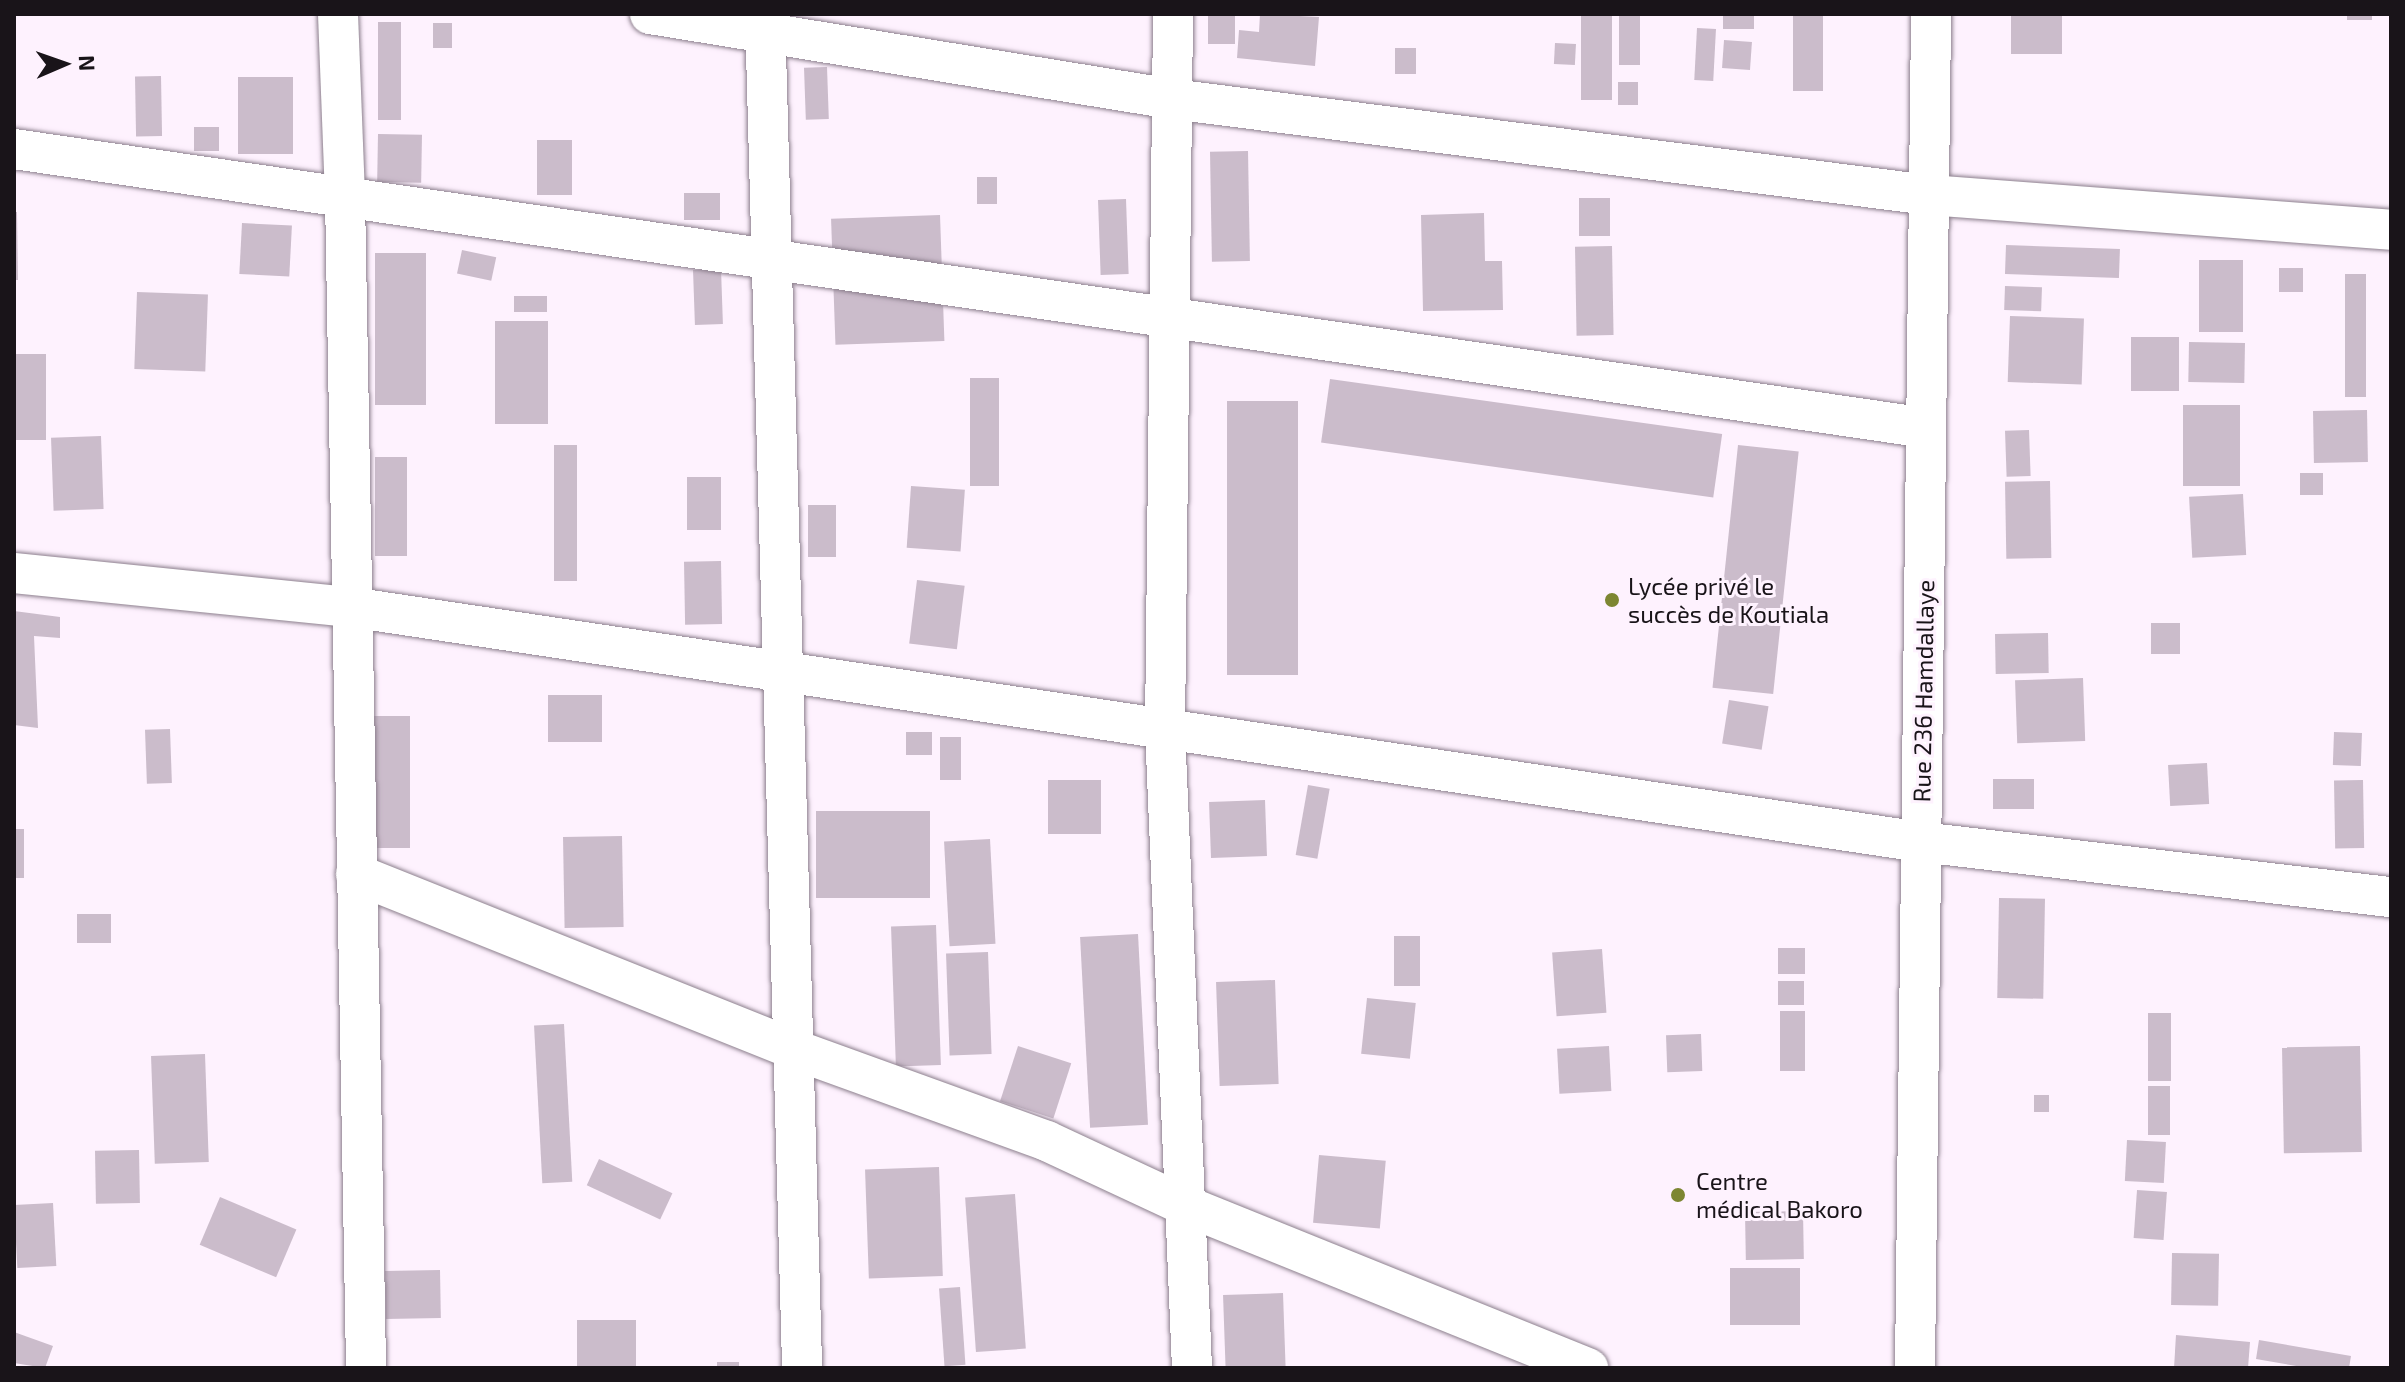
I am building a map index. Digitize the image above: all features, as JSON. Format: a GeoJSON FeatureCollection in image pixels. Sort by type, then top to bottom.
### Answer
{"type":"FeatureCollection","features":[{"type":"Feature","properties":{"kind":"street"},"geometry":{"type":"LineString","coordinates":[[338,14],[345,197],[366,1368]]}},
{"type":"Feature","properties":{"kind":"street"},"geometry":{"type":"LineString","coordinates":[[650,14],[765,24],[1172,99],[1929,195],[2391,230]]}},
{"type":"Feature","properties":{"kind":"street"},"geometry":{"type":"LineString","coordinates":[[1173,14],[1165,729],[1192,1368]]}},
{"type":"Feature","properties":{"kind":"street","name":"Rue 236 Hamdallaye"},"geometry":{"type":"LineString","coordinates":[[1915,1368],[1931,14]]}},
{"type":"Feature","properties":{"kind":"street"},"geometry":{"type":"LineString","coordinates":[[765,24],[802,1368]]}},
{"type":"Feature","properties":{"kind":"street"},"geometry":{"type":"LineString","coordinates":[[14,149],[1926,428]]}},
{"type":"Feature","properties":{"kind":"street"},"geometry":{"type":"LineString","coordinates":[[14,573],[350,607],[1921,842],[2391,897]]}},
{"type":"Feature","properties":{"kind":"street"},"geometry":{"type":"LineString","coordinates":[[356,874],[793,1049],[1047,1141],[1184,1205],[1588,1368]]}},
{"type":"Feature","properties":{"kind":"building"},"geometry":{"type":"Polygon","coordinates":[[[1208,14],[1235,14],[1235,44],[1208,44],[1208,14]]]}},
{"type":"Feature","properties":{"kind":"building"},"geometry":{"type":"Polygon","coordinates":[[[1260,14],[1319,17],[1315,66],[1237,58],[1239,30],[1259,32],[1260,14]]]}},
{"type":"Feature","properties":{"kind":"building"},"geometry":{"type":"Polygon","coordinates":[[[1581,14],[1612,14],[1612,100],[1581,100],[1581,14]]]}},
{"type":"Feature","properties":{"kind":"building"},"geometry":{"type":"Polygon","coordinates":[[[1619,14],[1640,14],[1640,65],[1619,65],[1619,14]]]}},
{"type":"Feature","properties":{"kind":"building"},"geometry":{"type":"Polygon","coordinates":[[[1723,14],[1754,14],[1754,29],[1723,29],[1723,14]]]}},
{"type":"Feature","properties":{"kind":"building"},"geometry":{"type":"Polygon","coordinates":[[[1793,14],[1823,14],[1823,91],[1793,91],[1793,14]]]}},
{"type":"Feature","properties":{"kind":"building"},"geometry":{"type":"Polygon","coordinates":[[[2011,14],[2062,14],[2062,54],[2011,54],[2011,14]]]}},
{"type":"Feature","properties":{"kind":"building"},"geometry":{"type":"Polygon","coordinates":[[[2347,14],[2372,14],[2372,20],[2347,20],[2347,14]]]}},
{"type":"Feature","properties":{"kind":"building"},"geometry":{"type":"Polygon","coordinates":[[[378,22],[401,22],[401,120],[378,120],[378,22]]]}},
{"type":"Feature","properties":{"kind":"building"},"geometry":{"type":"Polygon","coordinates":[[[433,23],[452,23],[452,48],[433,48],[433,23]]]}},
{"type":"Feature","properties":{"kind":"building"},"geometry":{"type":"Polygon","coordinates":[[[1697,28],[1716,29],[1713,81],[1694,80],[1697,28]]]}},
{"type":"Feature","properties":{"kind":"building"},"geometry":{"type":"Polygon","coordinates":[[[1724,40],[1752,42],[1750,70],[1722,68],[1724,40]]]}},
{"type":"Feature","properties":{"kind":"building"},"geometry":{"type":"Polygon","coordinates":[[[1555,43],[1576,44],[1575,65],[1554,64],[1555,43]]]}},
{"type":"Feature","properties":{"kind":"building"},"geometry":{"type":"Polygon","coordinates":[[[1395,48],[1416,48],[1416,74],[1395,74],[1395,48]]]}},
{"type":"Feature","properties":{"kind":"building"},"geometry":{"type":"Polygon","coordinates":[[[827,67],[829,119],[806,120],[804,68],[827,67]]]}},
{"type":"Feature","properties":{"kind":"building"},"geometry":{"type":"Polygon","coordinates":[[[135,76],[161,76],[162,136],[136,136],[135,76]]]}},
{"type":"Feature","properties":{"kind":"building"},"geometry":{"type":"Polygon","coordinates":[[[238,77],[293,77],[293,154],[238,154],[238,77]]]}},
{"type":"Feature","properties":{"kind":"building"},"geometry":{"type":"Polygon","coordinates":[[[1618,82],[1638,82],[1638,105],[1618,105],[1618,82]]]}},
{"type":"Feature","properties":{"kind":"building"},"geometry":{"type":"Polygon","coordinates":[[[194,127],[219,127],[219,151],[194,151],[194,127]]]}},
{"type":"Feature","properties":{"kind":"building"},"geometry":{"type":"Polygon","coordinates":[[[378,134],[422,135],[421,183],[377,182],[378,134]]]}},
{"type":"Feature","properties":{"kind":"building"},"geometry":{"type":"Polygon","coordinates":[[[537,140],[572,140],[572,195],[537,195],[537,140]]]}},
{"type":"Feature","properties":{"kind":"building"},"geometry":{"type":"Polygon","coordinates":[[[1248,151],[1250,261],[1212,262],[1210,152],[1248,151]]]}},
{"type":"Feature","properties":{"kind":"building"},"geometry":{"type":"Polygon","coordinates":[[[977,177],[997,177],[997,204],[977,204],[977,177]]]}},
{"type":"Feature","properties":{"kind":"building"},"geometry":{"type":"Polygon","coordinates":[[[684,193],[720,193],[720,220],[684,220],[684,193]]]}},
{"type":"Feature","properties":{"kind":"building"},"geometry":{"type":"Polygon","coordinates":[[[1579,198],[1610,198],[1610,236],[1579,236],[1579,198]]]}},
{"type":"Feature","properties":{"kind":"building"},"geometry":{"type":"Polygon","coordinates":[[[1126,199],[1129,274],[1101,275],[1098,200],[1126,199]]]}},
{"type":"Feature","properties":{"kind":"building"},"geometry":{"type":"Polygon","coordinates":[[[14,212],[17,212],[18,280],[14,280],[14,212]]]}},
{"type":"Feature","properties":{"kind":"building"},"geometry":{"type":"Polygon","coordinates":[[[1484,213],[1485,261],[1502,261],[1503,310],[1423,311],[1421,215],[1484,213]]]}},
{"type":"Feature","properties":{"kind":"building"},"geometry":{"type":"Polygon","coordinates":[[[940,215],[944,341],[835,345],[831,219],[940,215]]]}},
{"type":"Feature","properties":{"kind":"building"},"geometry":{"type":"Polygon","coordinates":[[[242,223],[292,226],[289,277],[239,274],[242,223]]]}},
{"type":"Feature","properties":{"kind":"building"},"geometry":{"type":"Polygon","coordinates":[[[2006,245],[2120,249],[2119,278],[2005,274],[2006,245]]]}},
{"type":"Feature","properties":{"kind":"building"},"geometry":{"type":"Polygon","coordinates":[[[1612,246],[1614,335],[1577,336],[1575,247],[1612,246]]]}},
{"type":"Feature","properties":{"kind":"building"},"geometry":{"type":"Polygon","coordinates":[[[462,250],[496,257],[491,281],[457,273],[462,250]]]}},
{"type":"Feature","properties":{"kind":"building"},"geometry":{"type":"Polygon","coordinates":[[[375,253],[426,253],[426,405],[375,405],[375,253]]]}},
{"type":"Feature","properties":{"kind":"building"},"geometry":{"type":"Polygon","coordinates":[[[2199,260],[2243,260],[2243,332],[2199,332],[2199,260]]]}},
{"type":"Feature","properties":{"kind":"building"},"geometry":{"type":"Polygon","coordinates":[[[2279,268],[2303,268],[2303,292],[2279,292],[2279,268]]]}},
{"type":"Feature","properties":{"kind":"building"},"geometry":{"type":"Polygon","coordinates":[[[721,269],[723,324],[695,325],[693,270],[721,269]]]}},
{"type":"Feature","properties":{"kind":"building"},"geometry":{"type":"Polygon","coordinates":[[[2345,274],[2366,274],[2366,397],[2345,397],[2345,274]]]}},
{"type":"Feature","properties":{"kind":"building"},"geometry":{"type":"Polygon","coordinates":[[[2005,286],[2042,287],[2041,311],[2004,310],[2005,286]]]}},
{"type":"Feature","properties":{"kind":"building"},"geometry":{"type":"Polygon","coordinates":[[[137,292],[208,294],[205,371],[134,369],[137,292]]]}},
{"type":"Feature","properties":{"kind":"building"},"geometry":{"type":"Polygon","coordinates":[[[514,296],[547,296],[547,312],[514,312],[514,296]]]}},
{"type":"Feature","properties":{"kind":"building"},"geometry":{"type":"Polygon","coordinates":[[[2010,316],[2084,319],[2082,385],[2008,382],[2010,316]]]}},
{"type":"Feature","properties":{"kind":"building"},"geometry":{"type":"Polygon","coordinates":[[[495,321],[548,321],[548,424],[495,424],[495,321]]]}},
{"type":"Feature","properties":{"kind":"building"},"geometry":{"type":"Polygon","coordinates":[[[2131,337],[2179,337],[2179,391],[2131,391],[2131,337]]]}},
{"type":"Feature","properties":{"kind":"building"},"geometry":{"type":"Polygon","coordinates":[[[2189,342],[2245,343],[2244,383],[2188,382],[2189,342]]]}},
{"type":"Feature","properties":{"kind":"building"},"geometry":{"type":"Polygon","coordinates":[[[16,354],[46,354],[46,440],[16,440],[16,354]]]}},
{"type":"Feature","properties":{"kind":"building"},"geometry":{"type":"Polygon","coordinates":[[[970,378],[999,378],[999,486],[970,486],[970,378]]]}},
{"type":"Feature","properties":{"kind":"building"},"geometry":{"type":"Polygon","coordinates":[[[1330,379],[1722,434],[1713,497],[1321,442],[1330,379]]]}},
{"type":"Feature","properties":{"kind":"building"},"geometry":{"type":"Polygon","coordinates":[[[1227,401],[1298,401],[1298,675],[1227,675],[1227,401]]]}},
{"type":"Feature","properties":{"kind":"building"},"geometry":{"type":"Polygon","coordinates":[[[2183,405],[2240,405],[2240,486],[2183,486],[2183,405]]]}},
{"type":"Feature","properties":{"kind":"building"},"geometry":{"type":"Polygon","coordinates":[[[2367,410],[2368,462],[2314,463],[2313,411],[2367,410]]]}},
{"type":"Feature","properties":{"kind":"building"},"geometry":{"type":"Polygon","coordinates":[[[2029,430],[2031,476],[2007,477],[2005,431],[2029,430]]]}},
{"type":"Feature","properties":{"kind":"building"},"geometry":{"type":"Polygon","coordinates":[[[101,436],[104,509],[54,511],[51,438],[101,436]]]}},
{"type":"Feature","properties":{"kind":"building"},"geometry":{"type":"Polygon","coordinates":[[[554,445],[577,445],[577,581],[554,581],[554,445]]]}},
{"type":"Feature","properties":{"kind":"building"},"geometry":{"type":"Polygon","coordinates":[[[1738,445],[1799,451],[1773,694],[1712,688],[1738,445]]]}},
{"type":"Feature","properties":{"kind":"building"},"geometry":{"type":"Polygon","coordinates":[[[375,457],[407,457],[407,556],[375,556],[375,457]]]}},
{"type":"Feature","properties":{"kind":"building"},"geometry":{"type":"Polygon","coordinates":[[[2300,473],[2323,473],[2323,495],[2300,495],[2300,473]]]}},
{"type":"Feature","properties":{"kind":"building"},"geometry":{"type":"Polygon","coordinates":[[[687,477],[721,477],[721,530],[687,530],[687,477]]]}},
{"type":"Feature","properties":{"kind":"building"},"geometry":{"type":"Polygon","coordinates":[[[2050,481],[2051,558],[2006,559],[2005,482],[2050,481]]]}},
{"type":"Feature","properties":{"kind":"building"},"geometry":{"type":"Polygon","coordinates":[[[911,486],[965,490],[961,552],[907,548],[911,486]]]}},
{"type":"Feature","properties":{"kind":"building"},"geometry":{"type":"Polygon","coordinates":[[[2243,494],[2246,555],[2192,558],[2189,497],[2243,494]]]}},
{"type":"Feature","properties":{"kind":"building"},"geometry":{"type":"Polygon","coordinates":[[[808,505],[836,505],[836,557],[808,557],[808,505]]]}},
{"type":"Feature","properties":{"kind":"building"},"geometry":{"type":"Polygon","coordinates":[[[721,561],[722,624],[685,625],[684,562],[721,561]]]}},
{"type":"Feature","properties":{"kind":"building"},"geometry":{"type":"Polygon","coordinates":[[[917,580],[965,586],[957,649],[909,644],[917,580]]]}},
{"type":"Feature","properties":{"kind":"building"},"geometry":{"type":"Polygon","coordinates":[[[14,611],[60,617],[60,638],[34,636],[38,728],[14,725],[14,611]]]}},
{"type":"Feature","properties":{"kind":"building"},"geometry":{"type":"Polygon","coordinates":[[[2151,623],[2180,623],[2180,654],[2151,654],[2151,623]]]}},
{"type":"Feature","properties":{"kind":"building"},"geometry":{"type":"Polygon","coordinates":[[[2048,633],[2049,673],[1996,674],[1995,634],[2048,633]]]}},
{"type":"Feature","properties":{"kind":"building"},"geometry":{"type":"Polygon","coordinates":[[[2083,678],[2085,741],[2017,743],[2015,680],[2083,678]]]}},
{"type":"Feature","properties":{"kind":"building"},"geometry":{"type":"Polygon","coordinates":[[[548,695],[602,695],[602,742],[548,742],[548,695]]]}},
{"type":"Feature","properties":{"kind":"building"},"geometry":{"type":"Polygon","coordinates":[[[1729,700],[1769,706],[1762,750],[1722,743],[1729,700]]]}},
{"type":"Feature","properties":{"kind":"building"},"geometry":{"type":"Polygon","coordinates":[[[374,716],[410,716],[410,848],[374,848],[374,716]]]}},
{"type":"Feature","properties":{"kind":"building"},"geometry":{"type":"Polygon","coordinates":[[[170,729],[172,783],[147,784],[145,730],[170,729]]]}},
{"type":"Feature","properties":{"kind":"building"},"geometry":{"type":"Polygon","coordinates":[[[906,732],[932,732],[932,755],[906,755],[906,732]]]}},
{"type":"Feature","properties":{"kind":"building"},"geometry":{"type":"Polygon","coordinates":[[[2334,732],[2362,733],[2361,766],[2333,765],[2334,732]]]}},
{"type":"Feature","properties":{"kind":"building"},"geometry":{"type":"Polygon","coordinates":[[[940,737],[961,737],[961,780],[940,780],[940,737]]]}},
{"type":"Feature","properties":{"kind":"building"},"geometry":{"type":"Polygon","coordinates":[[[2207,763],[2209,804],[2170,806],[2168,765],[2207,763]]]}},
{"type":"Feature","properties":{"kind":"building"},"geometry":{"type":"Polygon","coordinates":[[[1993,779],[2034,779],[2034,809],[1993,809],[1993,779]]]}},
{"type":"Feature","properties":{"kind":"building"},"geometry":{"type":"Polygon","coordinates":[[[1048,780],[1101,780],[1101,834],[1048,834],[1048,780]]]}},
{"type":"Feature","properties":{"kind":"building"},"geometry":{"type":"Polygon","coordinates":[[[2363,780],[2364,848],[2335,848],[2334,781],[2363,780]]]}},
{"type":"Feature","properties":{"kind":"building"},"geometry":{"type":"Polygon","coordinates":[[[1308,785],[1330,789],[1317,859],[1296,855],[1308,785]]]}},
{"type":"Feature","properties":{"kind":"building"},"geometry":{"type":"Polygon","coordinates":[[[1265,800],[1267,856],[1211,858],[1209,802],[1265,800]]]}},
{"type":"Feature","properties":{"kind":"building"},"geometry":{"type":"Polygon","coordinates":[[[816,811],[930,811],[930,898],[816,898],[816,811]]]}},
{"type":"Feature","properties":{"kind":"building"},"geometry":{"type":"Polygon","coordinates":[[[14,829],[24,829],[24,878],[14,878],[14,829]]]}},
{"type":"Feature","properties":{"kind":"building"},"geometry":{"type":"Polygon","coordinates":[[[622,836],[624,927],[565,928],[563,837],[622,836]]]}},
{"type":"Feature","properties":{"kind":"building"},"geometry":{"type":"Polygon","coordinates":[[[990,839],[995,944],[950,946],[944,841],[990,839]]]}},
{"type":"Feature","properties":{"kind":"building"},"geometry":{"type":"Polygon","coordinates":[[[1999,898],[2045,899],[2043,999],[1997,998],[1999,898]]]}},
{"type":"Feature","properties":{"kind":"building"},"geometry":{"type":"Polygon","coordinates":[[[77,914],[111,914],[111,943],[77,943],[77,914]]]}},
{"type":"Feature","properties":{"kind":"building"},"geometry":{"type":"Polygon","coordinates":[[[936,925],[941,1065],[896,1066],[891,927],[936,925]]]}},
{"type":"Feature","properties":{"kind":"building"},"geometry":{"type":"Polygon","coordinates":[[[1138,934],[1148,1125],[1090,1128],[1080,937],[1138,934]]]}},
{"type":"Feature","properties":{"kind":"building"},"geometry":{"type":"Polygon","coordinates":[[[1394,936],[1420,936],[1420,986],[1394,986],[1394,936]]]}},
{"type":"Feature","properties":{"kind":"building"},"geometry":{"type":"Polygon","coordinates":[[[1778,948],[1805,948],[1805,974],[1778,974],[1778,948]]]}},
{"type":"Feature","properties":{"kind":"building"},"geometry":{"type":"Polygon","coordinates":[[[1602,949],[1606,1013],[1557,1016],[1552,952],[1602,949]]]}},
{"type":"Feature","properties":{"kind":"building"},"geometry":{"type":"Polygon","coordinates":[[[988,952],[992,1054],[950,1055],[946,953],[988,952]]]}},
{"type":"Feature","properties":{"kind":"building"},"geometry":{"type":"Polygon","coordinates":[[[1275,980],[1279,1084],[1220,1086],[1216,982],[1275,980]]]}},
{"type":"Feature","properties":{"kind":"building"},"geometry":{"type":"Polygon","coordinates":[[[1778,981],[1804,981],[1804,1005],[1778,1005],[1778,981]]]}},
{"type":"Feature","properties":{"kind":"building"},"geometry":{"type":"Polygon","coordinates":[[[1367,998],[1416,1003],[1410,1059],[1361,1054],[1367,998]]]}},
{"type":"Feature","properties":{"kind":"building"},"geometry":{"type":"Polygon","coordinates":[[[1780,1011],[1805,1011],[1805,1071],[1780,1071],[1780,1011]]]}},
{"type":"Feature","properties":{"kind":"building"},"geometry":{"type":"Polygon","coordinates":[[[2148,1013],[2171,1013],[2171,1081],[2148,1081],[2148,1013]]]}},
{"type":"Feature","properties":{"kind":"building"},"geometry":{"type":"Polygon","coordinates":[[[564,1024],[572,1182],[542,1183],[534,1026],[564,1024]]]}},
{"type":"Feature","properties":{"kind":"building"},"geometry":{"type":"Polygon","coordinates":[[[1701,1034],[1702,1071],[1667,1072],[1666,1035],[1701,1034]]]}},
{"type":"Feature","properties":{"kind":"building"},"geometry":{"type":"Polygon","coordinates":[[[1018,1046],[1071,1063],[1053,1118],[1000,1101],[1018,1046]]]}},
{"type":"Feature","properties":{"kind":"building"},"geometry":{"type":"Polygon","coordinates":[[[1609,1046],[1611,1091],[1559,1094],[1557,1049],[1609,1046]]]}},
{"type":"Feature","properties":{"kind":"building"},"geometry":{"type":"Polygon","coordinates":[[[2360,1046],[2362,1152],[2284,1153],[2282,1047],[2360,1046]]]}},
{"type":"Feature","properties":{"kind":"building"},"geometry":{"type":"Polygon","coordinates":[[[205,1054],[209,1162],[155,1164],[151,1056],[205,1054]]]}},
{"type":"Feature","properties":{"kind":"building"},"geometry":{"type":"Polygon","coordinates":[[[2148,1086],[2170,1086],[2170,1135],[2148,1135],[2148,1086]]]}},
{"type":"Feature","properties":{"kind":"building"},"geometry":{"type":"Polygon","coordinates":[[[2034,1095],[2049,1095],[2049,1112],[2034,1112],[2034,1095]]]}},
{"type":"Feature","properties":{"kind":"building"},"geometry":{"type":"Polygon","coordinates":[[[2127,1140],[2166,1142],[2164,1183],[2125,1181],[2127,1140]]]}},
{"type":"Feature","properties":{"kind":"building"},"geometry":{"type":"Polygon","coordinates":[[[139,1150],[140,1203],[96,1204],[95,1151],[139,1150]]]}},
{"type":"Feature","properties":{"kind":"building"},"geometry":{"type":"Polygon","coordinates":[[[1319,1155],[1386,1161],[1380,1229],[1313,1223],[1319,1155]]]}},
{"type":"Feature","properties":{"kind":"building"},"geometry":{"type":"Polygon","coordinates":[[[599,1159],[672,1193],[660,1220],[587,1185],[599,1159]]]}},
{"type":"Feature","properties":{"kind":"building"},"geometry":{"type":"Polygon","coordinates":[[[939,1167],[943,1276],[869,1279],[865,1170],[939,1167]]]}},
{"type":"Feature","properties":{"kind":"building"},"geometry":{"type":"Polygon","coordinates":[[[2137,1190],[2167,1192],[2164,1240],[2134,1238],[2137,1190]]]}},
{"type":"Feature","properties":{"kind":"building"},"geometry":{"type":"Polygon","coordinates":[[[1015,1194],[1026,1349],[976,1352],[965,1197],[1015,1194]]]}},
{"type":"Feature","properties":{"kind":"building"},"geometry":{"type":"Polygon","coordinates":[[[220,1197],[296,1229],[276,1277],[200,1245],[220,1197]]]}},
{"type":"Feature","properties":{"kind":"building"},"geometry":{"type":"Polygon","coordinates":[[[53,1203],[56,1266],[17,1268],[14,1205],[53,1203]]]}},
{"type":"Feature","properties":{"kind":"building"},"geometry":{"type":"Polygon","coordinates":[[[1803,1211],[1804,1259],[1746,1260],[1745,1212],[1803,1211]]]}},
{"type":"Feature","properties":{"kind":"building"},"geometry":{"type":"Polygon","coordinates":[[[2172,1253],[2219,1254],[2218,1306],[2171,1305],[2172,1253]]]}},
{"type":"Feature","properties":{"kind":"building"},"geometry":{"type":"Polygon","coordinates":[[[1730,1268],[1800,1268],[1800,1325],[1730,1325],[1730,1268]]]}},
{"type":"Feature","properties":{"kind":"building"},"geometry":{"type":"Polygon","coordinates":[[[440,1270],[441,1318],[386,1319],[385,1271],[440,1270]]]}},
{"type":"Feature","properties":{"kind":"building"},"geometry":{"type":"Polygon","coordinates":[[[960,1287],[965,1365],[944,1366],[939,1288],[960,1287]]]}},
{"type":"Feature","properties":{"kind":"building"},"geometry":{"type":"Polygon","coordinates":[[[1283,1293],[1286,1368],[1226,1368],[1223,1295],[1283,1293]]]}},
{"type":"Feature","properties":{"kind":"building"},"geometry":{"type":"Polygon","coordinates":[[[577,1320],[636,1320],[636,1368],[577,1368],[577,1320]]]}},
{"type":"Feature","properties":{"kind":"building"},"geometry":{"type":"Polygon","coordinates":[[[14,1332],[53,1346],[45,1368],[14,1363],[14,1332]]]}},
{"type":"Feature","properties":{"kind":"building"},"geometry":{"type":"Polygon","coordinates":[[[2176,1335],[2250,1342],[2248,1368],[2174,1368],[2176,1335]]]}},
{"type":"Feature","properties":{"kind":"building"},"geometry":{"type":"Polygon","coordinates":[[[2259,1340],[2351,1356],[2349,1368],[2308,1368],[2256,1359],[2259,1340]]]}},
{"type":"Feature","properties":{"kind":"building"},"geometry":{"type":"Polygon","coordinates":[[[717,1362],[739,1362],[739,1368],[717,1368],[717,1362]]]}},
{"type":"Feature","properties":{"kind":"place","name":"Lycée privé le succès de Koutiala"},"geometry":{"type":"Point","coordinates":[1612,600]}},
{"type":"Feature","properties":{"kind":"place","name":"Centre médical Bakoro"},"geometry":{"type":"Point","coordinates":[1678,1195]}}]}
